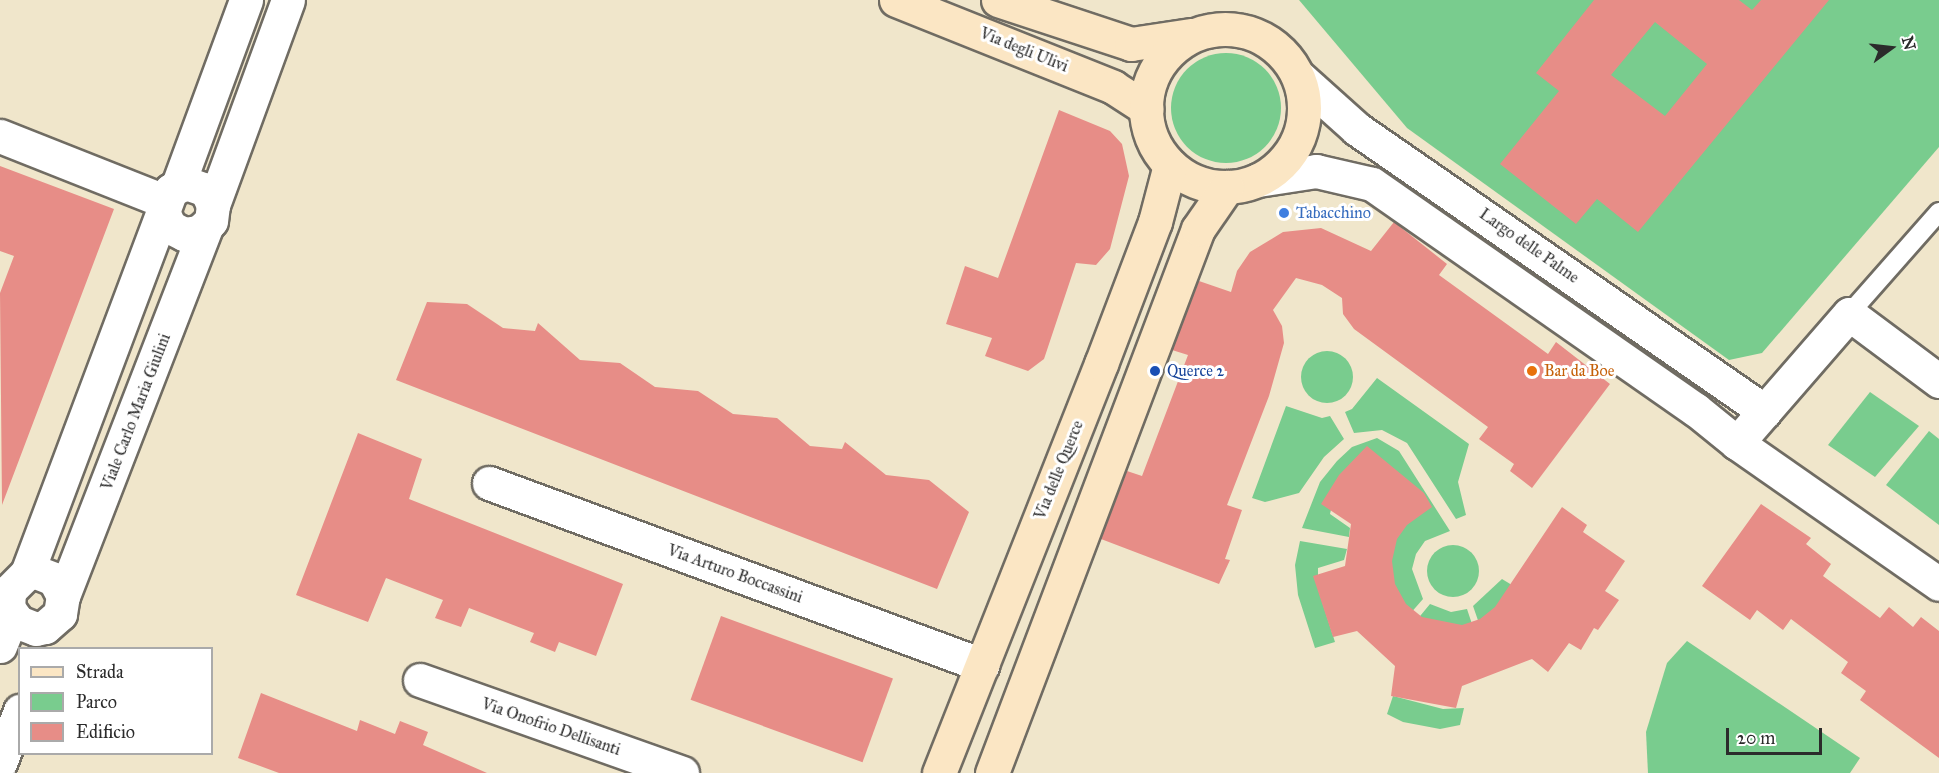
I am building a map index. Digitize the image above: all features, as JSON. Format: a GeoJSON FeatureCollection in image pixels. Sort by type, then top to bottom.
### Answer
{"type":"FeatureCollection","features":[{"type":"Feature","properties":{"kind":"street"},"geometry":{"type":"LineString","coordinates":[[0,646],[12,592],[246,0]]}},
{"type":"Feature","properties":{"kind":"street","name":"Viale Carlo Maria Giulini"},"geometry":{"type":"LineString","coordinates":[[53,622],[210,216],[288,0]]}},
{"type":"Feature","properties":{"kind":"street","name":"Via degli Ulivi"},"geometry":{"type":"LineString","coordinates":[[896,0],[1113,87],[1147,109]]}},
{"type":"Feature","properties":{"kind":"street"},"geometry":{"type":"LineString","coordinates":[[992,773],[1198,229],[1243,184],[1284,160],[1303,124],[1304,100],[1298,76],[1285,55],[1250,33],[1218,29],[1194,35],[1131,44],[998,0]]}},
{"type":"Feature","properties":{"kind":"street"},"geometry":{"type":"LineString","coordinates":[[1194,35],[1174,47],[1159,65],[1149,86],[1147,109],[1149,129],[1170,165],[1188,177],[1243,184],[1316,171],[1372,184],[1695,409],[1737,443],[1939,584]]}},
{"type":"Feature","properties":{"kind":"street","name":"Largo delle Palme"},"geometry":{"type":"LineString","coordinates":[[1298,76],[1357,129],[1765,411]]}},
{"type":"Feature","properties":{"kind":"street"},"geometry":{"type":"LineString","coordinates":[[0,136],[168,199],[200,186],[210,216],[184,234],[170,227],[168,199]]}},
{"type":"Feature","properties":{"kind":"street","name":"Via delle Querce"},"geometry":{"type":"LineString","coordinates":[[939,773],[1155,222],[1170,165]]}},
{"type":"Feature","properties":{"kind":"street"},"geometry":{"type":"LineString","coordinates":[[1737,443],[1849,314],[1939,381]]}},
{"type":"Feature","properties":{"kind":"street","name":"Via Arturo Boccassini"},"geometry":{"type":"LineString","coordinates":[[489,483],[982,665]]}},
{"type":"Feature","properties":{"kind":"street"},"geometry":{"type":"LineString","coordinates":[[36,572],[54,579],[53,622],[36,628],[12,592],[36,572]]}},
{"type":"Feature","properties":{"kind":"street","name":"Via Onofrio Dellisanti"},"geometry":{"type":"LineString","coordinates":[[420,680],[682,773]]}},
{"type":"Feature","properties":{"kind":"street"},"geometry":{"type":"LineString","coordinates":[[0,763],[18,716]]}},
{"type":"Feature","properties":{"kind":"lane"},"geometry":{"type":"LineString","coordinates":[[1849,314],[1939,212]]}},
{"type":"Feature","properties":{"kind":"green space"},"geometry":{"type":"Polygon","coordinates":[[[1299,0],[1939,0],[1939,147],[1762,353],[1729,360],[1407,128],[1299,0]]]}},
{"type":"Feature","properties":{"kind":"green space"},"geometry":{"type":"Polygon","coordinates":[[[1226,53],[1247,57],[1265,69],[1277,87],[1281,108],[1277,129],[1265,147],[1247,159],[1226,163],[1205,159],[1187,147],[1175,129],[1171,108],[1175,87],[1187,69],[1205,57],[1226,53]]]}},
{"type":"Feature","properties":{"kind":"green space"},"geometry":{"type":"Polygon","coordinates":[[[1322,351],[1332,351],[1341,355],[1349,363],[1353,377],[1349,391],[1341,399],[1332,403],[1322,403],[1313,399],[1305,391],[1301,382],[1301,372],[1305,363],[1313,355],[1322,351]]]}},
{"type":"Feature","properties":{"kind":"green space"},"geometry":{"type":"Polygon","coordinates":[[[1377,378],[1469,444],[1458,482],[1466,515],[1456,519],[1407,443],[1382,430],[1354,433],[1345,412],[1352,409],[1377,378]]]}},
{"type":"Feature","properties":{"kind":"green space"},"geometry":{"type":"Polygon","coordinates":[[[1870,392],[1919,426],[1875,477],[1828,445],[1870,392]]]}},
{"type":"Feature","properties":{"kind":"green space"},"geometry":{"type":"Polygon","coordinates":[[[1286,406],[1322,418],[1330,416],[1344,439],[1324,457],[1299,493],[1265,502],[1252,498],[1286,406]]]}},
{"type":"Feature","properties":{"kind":"green space"},"geometry":{"type":"Polygon","coordinates":[[[1929,431],[1939,439],[1939,525],[1886,485],[1929,431]]]}},
{"type":"Feature","properties":{"kind":"green space"},"geometry":{"type":"Polygon","coordinates":[[[1377,438],[1399,451],[1450,531],[1425,541],[1416,554],[1412,569],[1423,599],[1409,615],[1334,497],[1330,514],[1350,528],[1349,537],[1302,528],[1320,482],[1337,461],[1352,447],[1377,438]]]}},
{"type":"Feature","properties":{"kind":"green space"},"geometry":{"type":"Polygon","coordinates":[[[1300,541],[1347,549],[1344,560],[1318,568],[1318,589],[1335,642],[1315,648],[1298,595],[1295,565],[1300,541]]]}},
{"type":"Feature","properties":{"kind":"green space"},"geometry":{"type":"Polygon","coordinates":[[[1448,545],[1458,545],[1467,549],[1475,557],[1479,571],[1475,585],[1467,593],[1458,597],[1448,597],[1439,593],[1431,585],[1427,576],[1427,566],[1431,557],[1439,549],[1448,545]]]}},
{"type":"Feature","properties":{"kind":"green space"},"geometry":{"type":"Polygon","coordinates":[[[1502,579],[1520,590],[1481,629],[1473,606],[1502,579]]]}},
{"type":"Feature","properties":{"kind":"green space"},"geometry":{"type":"Polygon","coordinates":[[[1430,604],[1451,612],[1467,609],[1474,630],[1416,621],[1430,604]]]}},
{"type":"Feature","properties":{"kind":"green space"},"geometry":{"type":"Polygon","coordinates":[[[1687,641],[1860,758],[1850,773],[1648,773],[1646,732],[1667,663],[1687,641]]]}},
{"type":"Feature","properties":{"kind":"green space"},"geometry":{"type":"Polygon","coordinates":[[[1393,696],[1443,709],[1464,708],[1460,725],[1440,729],[1403,722],[1387,714],[1393,696]]]}},
{"type":"Feature","properties":{"kind":"building"},"geometry":{"type":"Polygon","coordinates":[[[1594,0],[1739,0],[1752,10],[1761,0],[1829,0],[1638,232],[1597,199],[1576,224],[1500,164],[1559,91],[1536,73],[1594,0]],[[1655,22],[1611,75],[1665,116],[1707,64],[1655,22]]]}},
{"type":"Feature","properties":{"kind":"building"},"geometry":{"type":"Polygon","coordinates":[[[1059,110],[1110,131],[1122,144],[1129,176],[1110,249],[1096,265],[1076,263],[1044,359],[1028,371],[985,356],[992,338],[946,324],[965,266],[998,278],[1059,110]]]}},
{"type":"Feature","properties":{"kind":"building"},"geometry":{"type":"Polygon","coordinates":[[[0,166],[114,209],[2,505],[0,293],[14,256],[0,251],[0,166]]]}},
{"type":"Feature","properties":{"kind":"building"},"geometry":{"type":"Polygon","coordinates":[[[1394,222],[1447,264],[1439,275],[1548,354],[1556,342],[1610,384],[1532,488],[1510,471],[1514,464],[1479,439],[1488,427],[1354,329],[1343,314],[1342,298],[1322,285],[1296,278],[1273,310],[1282,326],[1284,343],[1269,396],[1227,505],[1242,510],[1225,559],[1230,560],[1219,584],[1101,539],[1127,471],[1142,476],[1188,355],[1172,350],[1199,281],[1231,292],[1237,271],[1250,252],[1283,232],[1321,228],[1371,251],[1394,222]]]}},
{"type":"Feature","properties":{"kind":"building"},"geometry":{"type":"Polygon","coordinates":[[[427,302],[467,304],[503,328],[535,331],[538,323],[580,360],[620,363],[655,387],[698,391],[733,414],[777,418],[810,446],[842,449],[845,442],[886,475],[929,480],[969,512],[937,589],[396,380],[427,302]]]}},
{"type":"Feature","properties":{"kind":"building"},"geometry":{"type":"Polygon","coordinates":[[[358,433],[422,459],[409,499],[623,584],[596,656],[559,642],[555,652],[530,642],[534,633],[469,608],[461,627],[435,618],[443,600],[386,578],[368,622],[296,595],[358,433]]]}},
{"type":"Feature","properties":{"kind":"building"},"geometry":{"type":"Polygon","coordinates":[[[1367,446],[1424,493],[1432,507],[1407,525],[1397,539],[1392,561],[1395,584],[1406,604],[1422,617],[1462,625],[1480,619],[1495,607],[1562,507],[1587,525],[1583,532],[1625,561],[1605,591],[1619,600],[1598,630],[1594,628],[1581,650],[1569,643],[1548,672],[1532,659],[1462,686],[1456,708],[1391,696],[1395,666],[1357,631],[1333,637],[1313,576],[1345,566],[1351,524],[1321,504],[1339,475],[1367,446]]]}},
{"type":"Feature","properties":{"kind":"building"},"geometry":{"type":"Polygon","coordinates":[[[1761,504],[1811,538],[1806,544],[1831,564],[1823,576],[1880,618],[1889,607],[1913,627],[1921,617],[1939,631],[1939,758],[1860,700],[1866,691],[1841,673],[1848,662],[1791,619],[1783,630],[1757,610],[1750,620],[1702,586],[1761,504]]]}},
{"type":"Feature","properties":{"kind":"building"},"geometry":{"type":"Polygon","coordinates":[[[721,616],[893,679],[863,762],[691,700],[721,616]]]}},
{"type":"Feature","properties":{"kind":"building"},"geometry":{"type":"Polygon","coordinates":[[[261,693],[357,731],[360,720],[395,734],[400,721],[428,732],[423,745],[487,773],[279,773],[238,758],[261,693]]]}},
{"type":"Feature","properties":{"kind":"place","name":"Tabacchino"},"geometry":{"type":"Point","coordinates":[1284,213]}},
{"type":"Feature","properties":{"kind":"place","name":"Querce 2"},"geometry":{"type":"Point","coordinates":[1155,371]}},
{"type":"Feature","properties":{"kind":"place","name":"Bar da Boe"},"geometry":{"type":"Point","coordinates":[1532,371]}}]}
